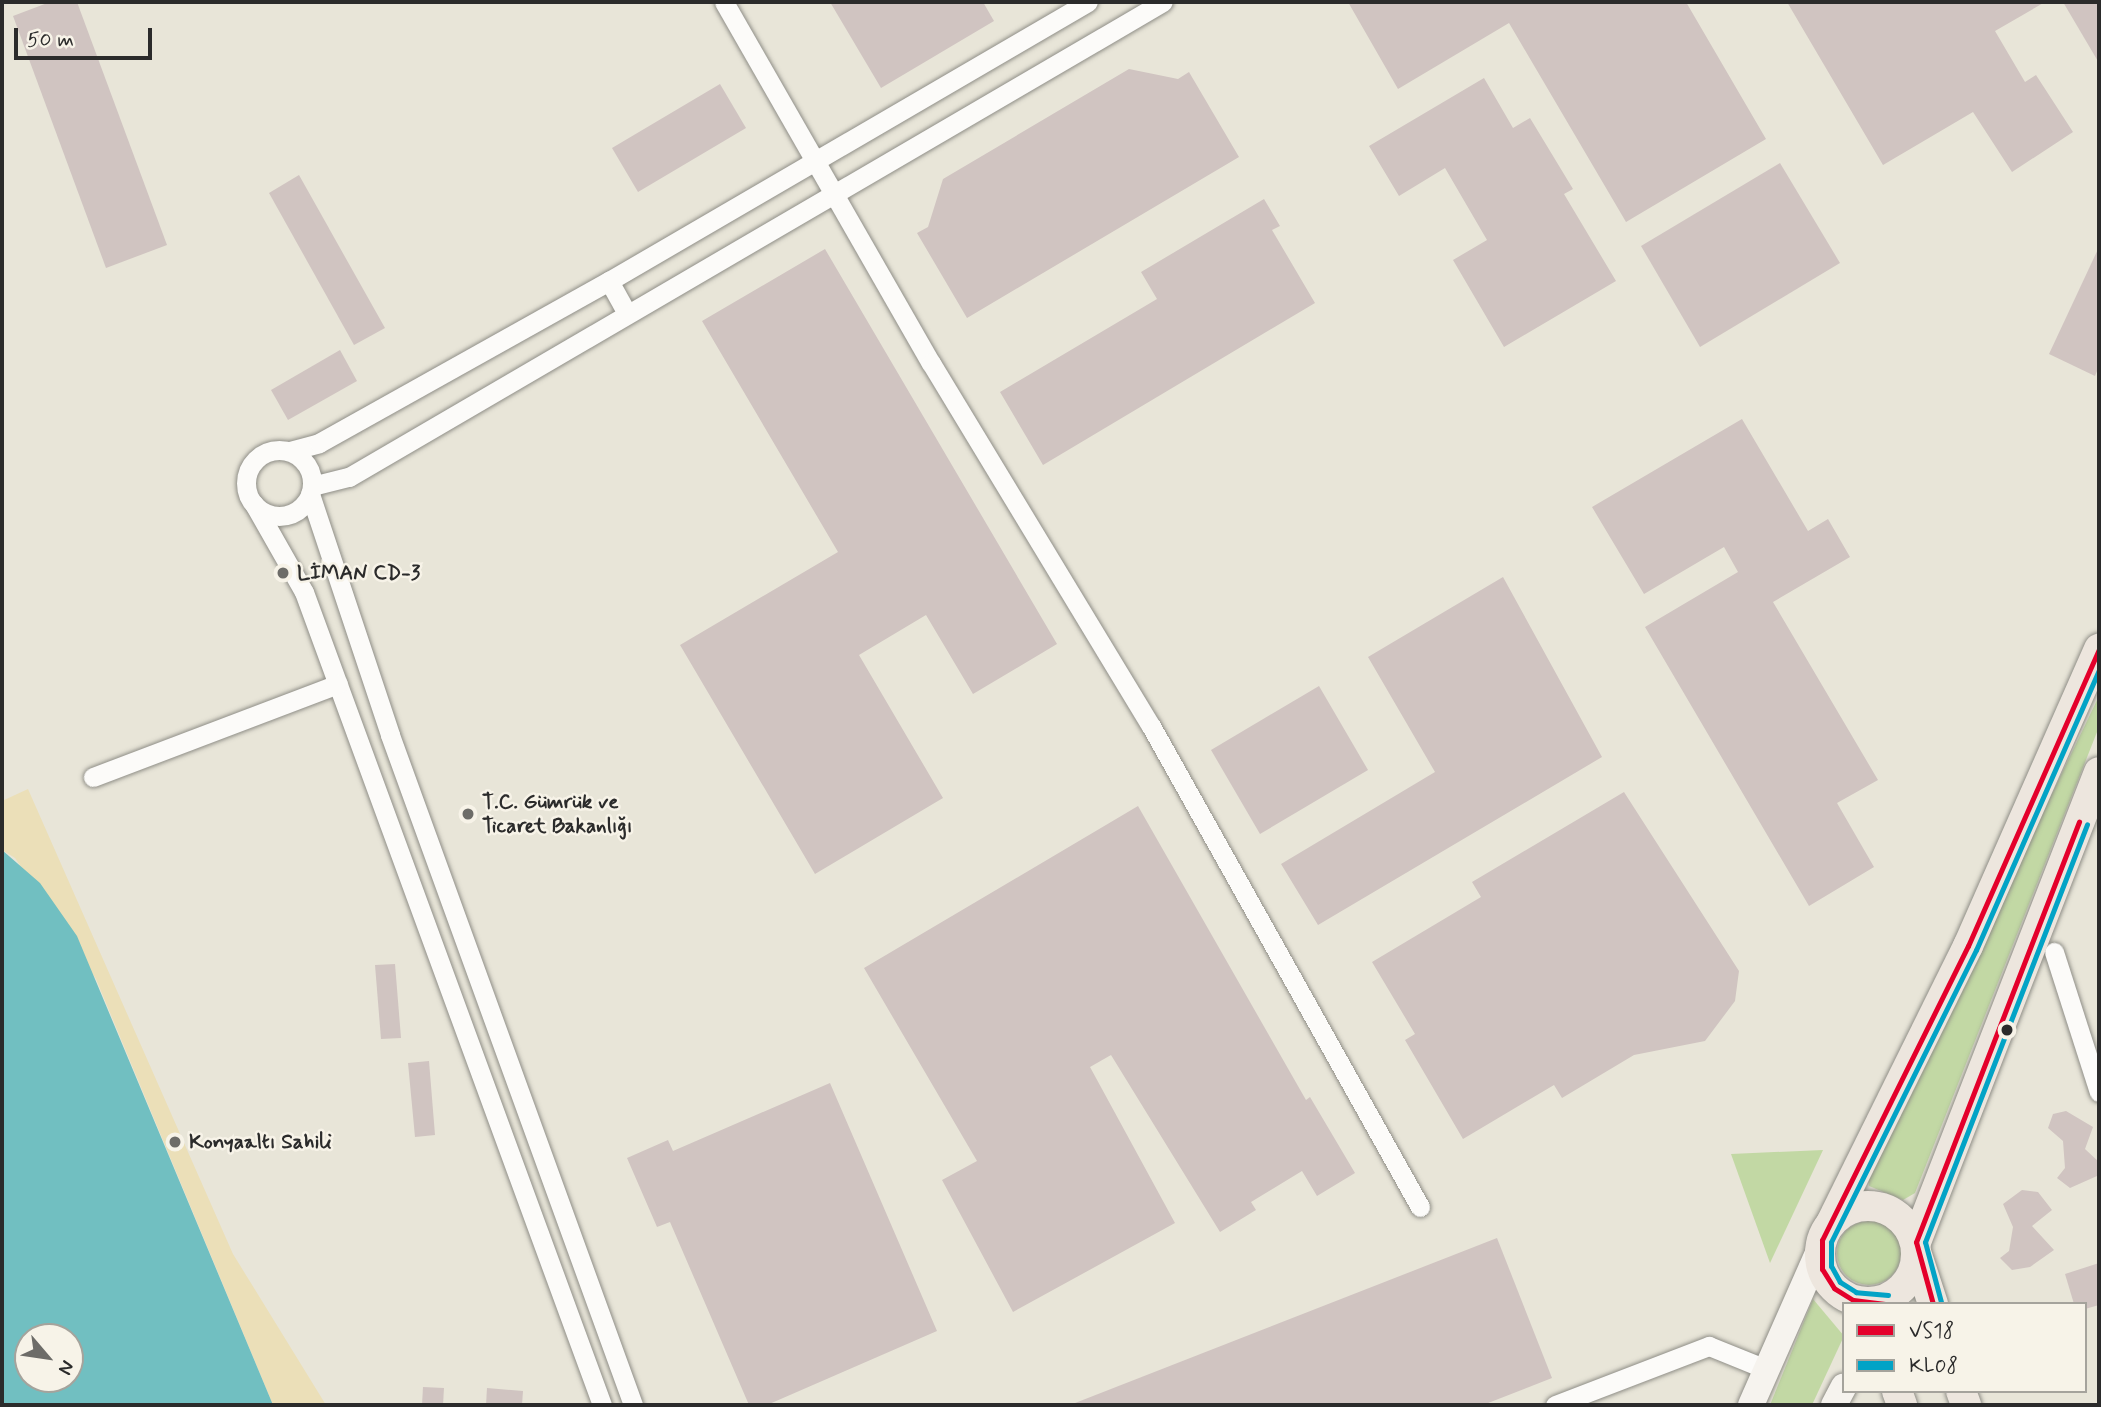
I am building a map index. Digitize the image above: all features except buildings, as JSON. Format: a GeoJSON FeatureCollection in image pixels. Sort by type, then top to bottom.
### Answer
{"type":"FeatureCollection","features":[{"type":"Feature","properties":{"kind":"main road"},"geometry":{"type":"LineString","coordinates":[[1751,1405],[1826,1234],[1968,946],[2099,649]]}},
{"type":"Feature","properties":{"kind":"main road"},"geometry":{"type":"LineString","coordinates":[[1887,1302],[1909,1280],[1916,1248],[2099,772]]}},
{"type":"Feature","properties":{"kind":"main road"},"geometry":{"type":"LineString","coordinates":[[1862,1302],[1833,1288],[1822,1269],[1826,1234],[1850,1209],[1877,1206],[1904,1221],[1916,1248],[1932,1302]]}},
{"type":"Feature","properties":{"kind":"street"},"geometry":{"type":"LineString","coordinates":[[723,2],[1151,726],[1420,1207]]}},
{"type":"Feature","properties":{"kind":"street"},"geometry":{"type":"LineString","coordinates":[[601,1405],[304,592],[254,504],[246,480],[254,461],[271,450],[290,451],[318,443],[609,281],[1088,2]]}},
{"type":"Feature","properties":{"kind":"street"},"geometry":{"type":"LineString","coordinates":[[254,504],[280,516],[299,510],[311,490],[349,477],[626,312],[836,196],[1163,2]]}},
{"type":"Feature","properties":{"kind":"street"},"geometry":{"type":"LineString","coordinates":[[609,281],[626,312]]}},
{"type":"Feature","properties":{"kind":"street"},"geometry":{"type":"LineString","coordinates":[[290,451],[307,464],[311,490],[390,735],[634,1405]]}},
{"type":"Feature","properties":{"kind":"street"},"geometry":{"type":"LineString","coordinates":[[93,777],[338,684]]}},
{"type":"Feature","properties":{"kind":"street"},"geometry":{"type":"LineString","coordinates":[[2054,952],[2099,1092]]}},
{"type":"Feature","properties":{"kind":"street"},"geometry":{"type":"LineString","coordinates":[[1555,1405],[1709,1346],[1766,1369]]}},
{"type":"Feature","properties":{"kind":"green space"},"geometry":{"type":"Polygon","coordinates":[[[2099,696],[2099,727],[1915,1193],[1903,1200],[1869,1186],[1868,1176],[2099,696]]]}},
{"type":"Feature","properties":{"kind":"green space"},"geometry":{"type":"Polygon","coordinates":[[[1823,1150],[1770,1263],[1731,1154],[1823,1150]]]}},
{"type":"Feature","properties":{"kind":"green space"},"geometry":{"type":"Polygon","coordinates":[[[1863,1221],[1875,1221],[1892,1230],[1899,1241],[1899,1265],[1892,1276],[1875,1285],[1863,1285],[1851,1280],[1842,1271],[1837,1259],[1837,1247],[1842,1235],[1851,1226],[1863,1221]]]}},
{"type":"Feature","properties":{"kind":"green space"},"geometry":{"type":"Polygon","coordinates":[[[1813,1299],[1842,1334],[1842,1340],[1812,1405],[1770,1405],[1813,1299]]]}},
{"type":"Feature","properties":{"kind":"sand","name":"Konyaaltı Sahili"},"geometry":{"type":"Polygon","coordinates":[[[28,789],[233,1254],[326,1405],[273,1405],[96,979],[15,858],[2,850],[2,801],[28,789]]]}},
{"type":"Feature","properties":{"kind":"water"},"geometry":{"type":"Polygon","coordinates":[[[2,850],[40,883],[77,936],[273,1405],[2,1405],[2,850]]]}},
{"type":"Feature","properties":{"kind":"transit line","name":"VS18"},"geometry":{"type":"LineString","coordinates":[[1869,1302],[1853,1300],[1834,1288],[1822,1269],[1822,1240],[1968,946],[2099,649]]}},
{"type":"Feature","properties":{"kind":"transit line","name":"KL08"},"geometry":{"type":"LineString","coordinates":[[1888,1295],[1856,1292],[1840,1282],[1831,1266],[1831,1242],[1976,950],[2099,670]]}},
{"type":"Feature","properties":{"kind":"transit line","name":"VS18"},"geometry":{"type":"LineString","coordinates":[[1932,1302],[1916,1242],[2079,821]]}},
{"type":"Feature","properties":{"kind":"transit line","name":"KL08"},"geometry":{"type":"LineString","coordinates":[[1941,1302],[1925,1242],[2087,824]]}},
{"type":"Feature","properties":{"kind":"place","name":"LİMAN CD-3"},"geometry":{"type":"Point","coordinates":[283,573]}},
{"type":"Feature","properties":{"kind":"place","name":"T.C. Gümrük ve Ticaret Bakanlığı"},"geometry":{"type":"Point","coordinates":[468,814]}},
{"type":"Feature","properties":{"kind":"place","name":"Konyaaltı Sahili"},"geometry":{"type":"Point","coordinates":[175,1142]}}]}
